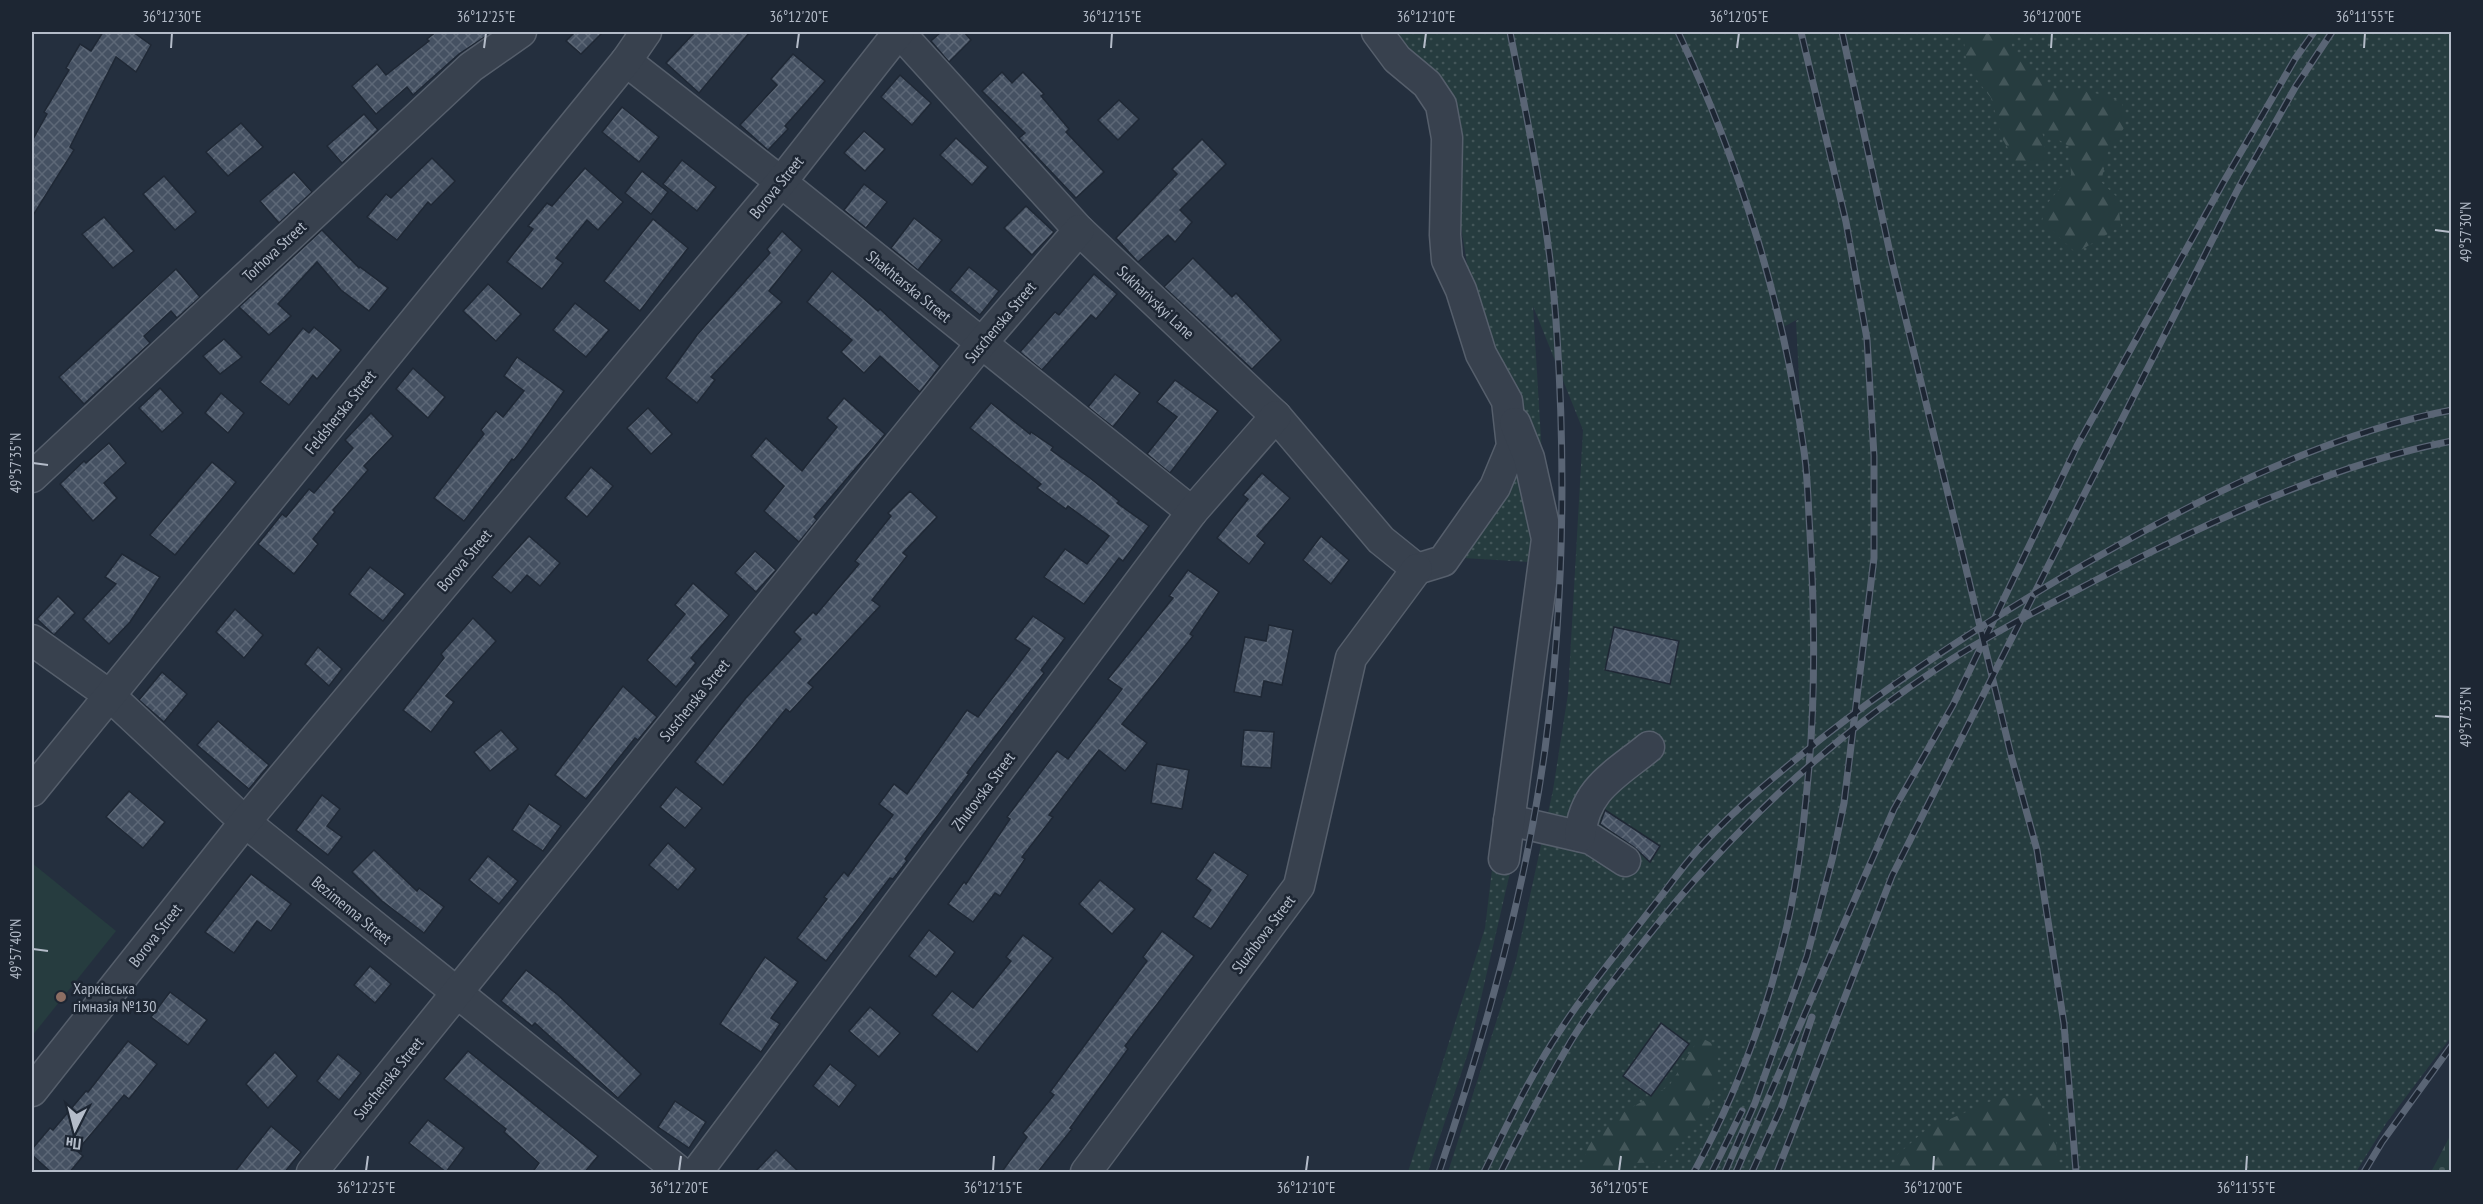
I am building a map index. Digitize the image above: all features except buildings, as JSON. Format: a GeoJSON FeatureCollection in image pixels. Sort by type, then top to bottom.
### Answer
{"type":"FeatureCollection","features":[{"type":"Feature","properties":{"kind":"street","name":"Torhova Street"},"geometry":{"type":"LineString","coordinates":[[32,477],[471,67],[521,32]]}},
{"type":"Feature","properties":{"kind":"street","name":"Feldsherska Street"},"geometry":{"type":"LineString","coordinates":[[32,791],[626,61],[646,32]]}},
{"type":"Feature","properties":{"kind":"street","name":"Borova Street"},"geometry":{"type":"LineString","coordinates":[[32,1091],[245,822],[781,182],[899,32]]}},
{"type":"Feature","properties":{"kind":"street","name":"Sukharivskyi Lane"},"geometry":{"type":"LineString","coordinates":[[899,32],[1079,230],[1276,416],[1381,540],[1417,568]]}},
{"type":"Feature","properties":{"kind":"street"},"geometry":{"type":"LineString","coordinates":[[1377,32],[1397,59],[1427,84],[1441,105],[1447,138],[1445,235],[1447,261],[1461,290],[1481,354],[1507,401],[1529,458],[1547,539],[1504,860]]}},
{"type":"Feature","properties":{"kind":"street","name":"Shakhtarska Street"},"geometry":{"type":"LineString","coordinates":[[626,61],[781,182],[980,345],[1192,512]]}},
{"type":"Feature","properties":{"kind":"street","name":"Suschenska Street"},"geometry":{"type":"LineString","coordinates":[[312,1173],[980,345],[1079,230]]}},
{"type":"Feature","properties":{"kind":"street"},"geometry":{"type":"LineString","coordinates":[[1417,568],[1443,561],[1495,487],[1512,446],[1507,401]]}},
{"type":"Feature","properties":{"kind":"street","name":"Zhutovska Street"},"geometry":{"type":"LineString","coordinates":[[697,1173],[1192,512],[1276,416]]}},
{"type":"Feature","properties":{"kind":"street","name":"Sluzhbova Street"},"geometry":{"type":"LineString","coordinates":[[1086,1173],[1299,886],[1352,658],[1417,568]]}},
{"type":"Feature","properties":{"kind":"street","name":"Bezimenna Street"},"geometry":{"type":"LineString","coordinates":[[32,640],[109,695],[245,822],[455,994],[680,1173]]}},
{"type":"Feature","properties":{"kind":"street"},"geometry":{"type":"LineString","coordinates":[[1580,836],[1582,816],[1592,796],[1649,747]]}},
{"type":"Feature","properties":{"kind":"street"},"geometry":{"type":"LineString","coordinates":[[1509,820],[1591,839],[1625,861]]}},
{"type":"Feature","properties":{"kind":"green space"},"geometry":{"type":"Polygon","coordinates":[[[1385,32],[2451,32],[2451,1037],[2387,1122],[2356,1172],[1448,1172],[1516,960],[1553,790],[1568,694],[1583,430],[1533,306],[1547,539],[1518,838],[1469,1050],[1428,1172],[1408,1172],[1485,928],[1529,562],[1463,558],[1517,428],[1469,276],[1442,110],[1385,32]],[[1800,318],[1778,330],[1800,397],[1796,321],[1800,318]]]}},
{"type":"Feature","properties":{"kind":"green space"},"geometry":{"type":"Polygon","coordinates":[[[1963,32],[2007,32],[2014,52],[2051,90],[2087,92],[2122,103],[2124,128],[2108,151],[2101,182],[2117,197],[2121,226],[2076,253],[2042,221],[2046,205],[2071,175],[2070,147],[2039,127],[2043,135],[2047,162],[2018,165],[2003,140],[1991,98],[1967,67],[1963,32]]]}},
{"type":"Feature","properties":{"kind":"green space"},"geometry":{"type":"Polygon","coordinates":[[[32,863],[116,931],[32,1036],[32,863]]]}},
{"type":"Feature","properties":{"kind":"green space"},"geometry":{"type":"Polygon","coordinates":[[[1700,1037],[1717,1046],[1718,1067],[1716,1084],[1707,1111],[1689,1134],[1664,1162],[1634,1163],[1628,1172],[1580,1172],[1589,1143],[1624,1112],[1669,1086],[1700,1037]]]}},
{"type":"Feature","properties":{"kind":"green space"},"geometry":{"type":"Polygon","coordinates":[[[2037,1095],[2056,1142],[2058,1172],[1895,1172],[1897,1155],[1927,1129],[1996,1099],[2037,1095]]]}},
{"type":"Feature","properties":{"kind":"green space"},"geometry":{"type":"Polygon","coordinates":[[[2451,1134],[2451,1172],[2431,1172],[2451,1134]]]}},
{"type":"Feature","properties":{"kind":"railway"},"geometry":{"type":"LineString","coordinates":[[1439,1172],[1472,1068],[1515,910],[1537,803],[1556,646],[1562,491],[1557,336],[1550,259],[1539,183],[1510,32]]}},
{"type":"Feature","properties":{"kind":"railway"},"geometry":{"type":"LineString","coordinates":[[1678,32],[1721,132],[1740,184],[1757,237],[1785,343],[1805,461],[1814,629],[1810,756],[1801,848],[1787,926],[1756,1033],[1734,1090],[1694,1172]]}},
{"type":"Feature","properties":{"kind":"railway"},"geometry":{"type":"LineString","coordinates":[[1725,1172],[1755,1103],[1807,956],[1833,856],[1844,803],[1874,558],[1874,456],[1867,339],[1846,222],[1801,32]]}},
{"type":"Feature","properties":{"kind":"railway"},"geometry":{"type":"LineString","coordinates":[[1842,32],[1892,262],[2012,759],[2037,850],[2064,1024],[2076,1172]]}},
{"type":"Feature","properties":{"kind":"railway"},"geometry":{"type":"LineString","coordinates":[[1736,1172],[1894,809],[1953,705],[2077,446],[2223,183],[2295,59],[2314,32]]}},
{"type":"Feature","properties":{"kind":"railway"},"geometry":{"type":"LineString","coordinates":[[1777,1172],[1892,876],[2239,187],[2296,86],[2332,32]]}},
{"type":"Feature","properties":{"kind":"railway"},"geometry":{"type":"LineString","coordinates":[[1484,1172],[1531,1079],[1563,1026],[1683,868],[1731,816],[1822,738],[1881,694],[1972,632],[2066,575],[2157,524],[2253,476],[2302,455],[2402,421],[2452,410]]}},
{"type":"Feature","properties":{"kind":"railway"},"geometry":{"type":"LineString","coordinates":[[1501,1172],[1571,1041],[1597,1002],[1645,940],[1710,863],[1745,826],[1819,757],[1858,725],[1941,666],[1985,639],[2159,548],[2240,510],[2325,477],[2410,450],[2452,441]]}},
{"type":"Feature","properties":{"kind":"railway"},"geometry":{"type":"LineString","coordinates":[[1752,1172],[1781,1108],[1812,1017]]}},
{"type":"Feature","properties":{"kind":"railway"},"geometry":{"type":"LineString","coordinates":[[2364,1172],[2382,1142],[2452,1045]]}},
{"type":"Feature","properties":{"kind":"railway"},"geometry":{"type":"LineString","coordinates":[[1712,1172],[1742,1111]]}},
{"type":"Feature","properties":{"kind":"place","name":"Харківська гімназія №130"},"geometry":{"type":"Point","coordinates":[61,997]}}]}
